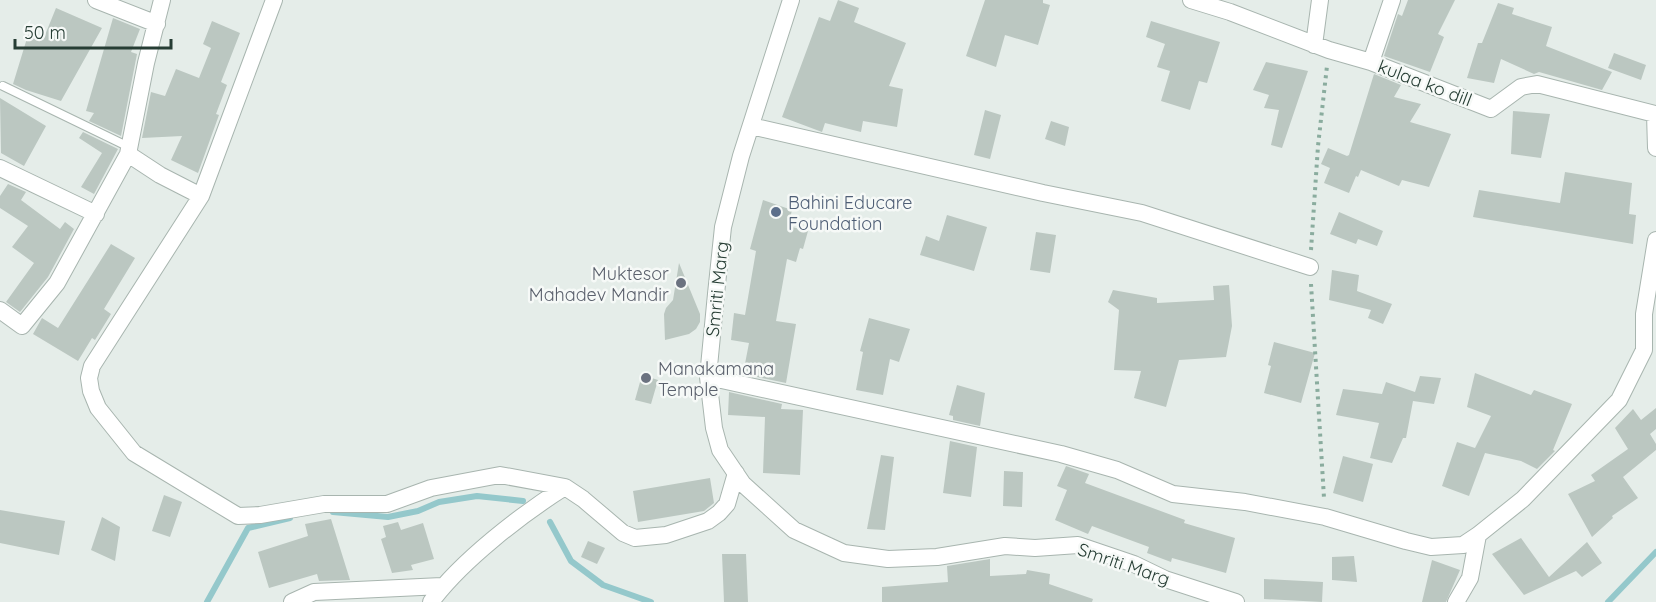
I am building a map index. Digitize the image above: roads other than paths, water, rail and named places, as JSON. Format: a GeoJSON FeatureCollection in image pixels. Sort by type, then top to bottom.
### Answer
{"type":"FeatureCollection","features":[{"type":"Feature","properties":{"kind":"street"},"geometry":{"type":"LineString","coordinates":[[96,0],[157,24]]}},
{"type":"Feature","properties":{"kind":"street"},"geometry":{"type":"LineString","coordinates":[[0,310],[22,326],[57,283],[129,151],[146,63],[162,0]]}},
{"type":"Feature","properties":{"kind":"street"},"geometry":{"type":"LineString","coordinates":[[274,0],[201,196],[92,366],[91,391],[98,408],[134,453],[238,516],[260,515],[324,504],[387,504],[431,488],[500,475],[565,487],[623,533],[635,538],[666,535],[708,521],[727,504],[736,473]]}},
{"type":"Feature","properties":{"kind":"street","name":"Smriti Marg"},"geometry":{"type":"LineString","coordinates":[[791,0],[751,126],[723,227],[708,377],[714,428],[720,450],[744,484],[794,530],[844,553],[888,560],[937,557],[1005,546],[1035,548],[1078,546],[1134,564],[1165,579],[1236,602]]}},
{"type":"Feature","properties":{"kind":"street","name":"kulaa ko dill"},"geometry":{"type":"LineString","coordinates":[[1191,0],[1230,12],[1314,45],[1371,62],[1491,109],[1521,87],[1537,84],[1655,112]]}},
{"type":"Feature","properties":{"kind":"street"},"geometry":{"type":"LineString","coordinates":[[1314,45],[1320,0]]}},
{"type":"Feature","properties":{"kind":"street"},"geometry":{"type":"LineString","coordinates":[[1371,62],[1392,0]]}},
{"type":"Feature","properties":{"kind":"street"},"geometry":{"type":"LineString","coordinates":[[1655,112],[1656,148]]}},
{"type":"Feature","properties":{"kind":"street"},"geometry":{"type":"LineString","coordinates":[[751,126],[1043,193],[1142,213],[1310,267]]}},
{"type":"Feature","properties":{"kind":"street"},"geometry":{"type":"LineString","coordinates":[[129,151],[160,174],[201,196]]}},
{"type":"Feature","properties":{"kind":"street"},"geometry":{"type":"LineString","coordinates":[[0,168],[96,214]]}},
{"type":"Feature","properties":{"kind":"street"},"geometry":{"type":"LineString","coordinates":[[708,377],[1061,453],[1117,471],[1173,494],[1245,502],[1325,517],[1406,542],[1431,547],[1463,545],[1478,536],[1523,499],[1619,400],[1644,350],[1644,314],[1656,240]]}},
{"type":"Feature","properties":{"kind":"street"},"geometry":{"type":"LineString","coordinates":[[431,602],[442,586],[508,528],[565,487]]}},
{"type":"Feature","properties":{"kind":"street"},"geometry":{"type":"LineString","coordinates":[[1456,602],[1470,578],[1478,536]]}},
{"type":"Feature","properties":{"kind":"street"},"geometry":{"type":"LineString","coordinates":[[292,602],[314,592],[442,586]]}},
{"type":"Feature","properties":{"kind":"lane"},"geometry":{"type":"LineString","coordinates":[[3,86],[129,151]]}},
{"type":"Feature","properties":{"kind":"waterway"},"geometry":{"type":"LineString","coordinates":[[333,512],[388,517],[418,511],[439,502],[477,496],[523,501]]}},
{"type":"Feature","properties":{"kind":"waterway"},"geometry":{"type":"LineString","coordinates":[[207,602],[248,528],[290,518]]}},
{"type":"Feature","properties":{"kind":"waterway"},"geometry":{"type":"LineString","coordinates":[[550,522],[571,561],[603,585],[651,602]]}},
{"type":"Feature","properties":{"kind":"waterway"},"geometry":{"type":"LineString","coordinates":[[1608,602],[1656,552]]}},
{"type":"Feature","properties":{"kind":"place","name":"Bahini Educare Foundation"},"geometry":{"type":"Point","coordinates":[776,212]}},
{"type":"Feature","properties":{"kind":"place","name":"Muktesor Mahadev Mandir"},"geometry":{"type":"Point","coordinates":[681,283]}},
{"type":"Feature","properties":{"kind":"place","name":"Manakamana Temple"},"geometry":{"type":"Point","coordinates":[646,378]}}]}
